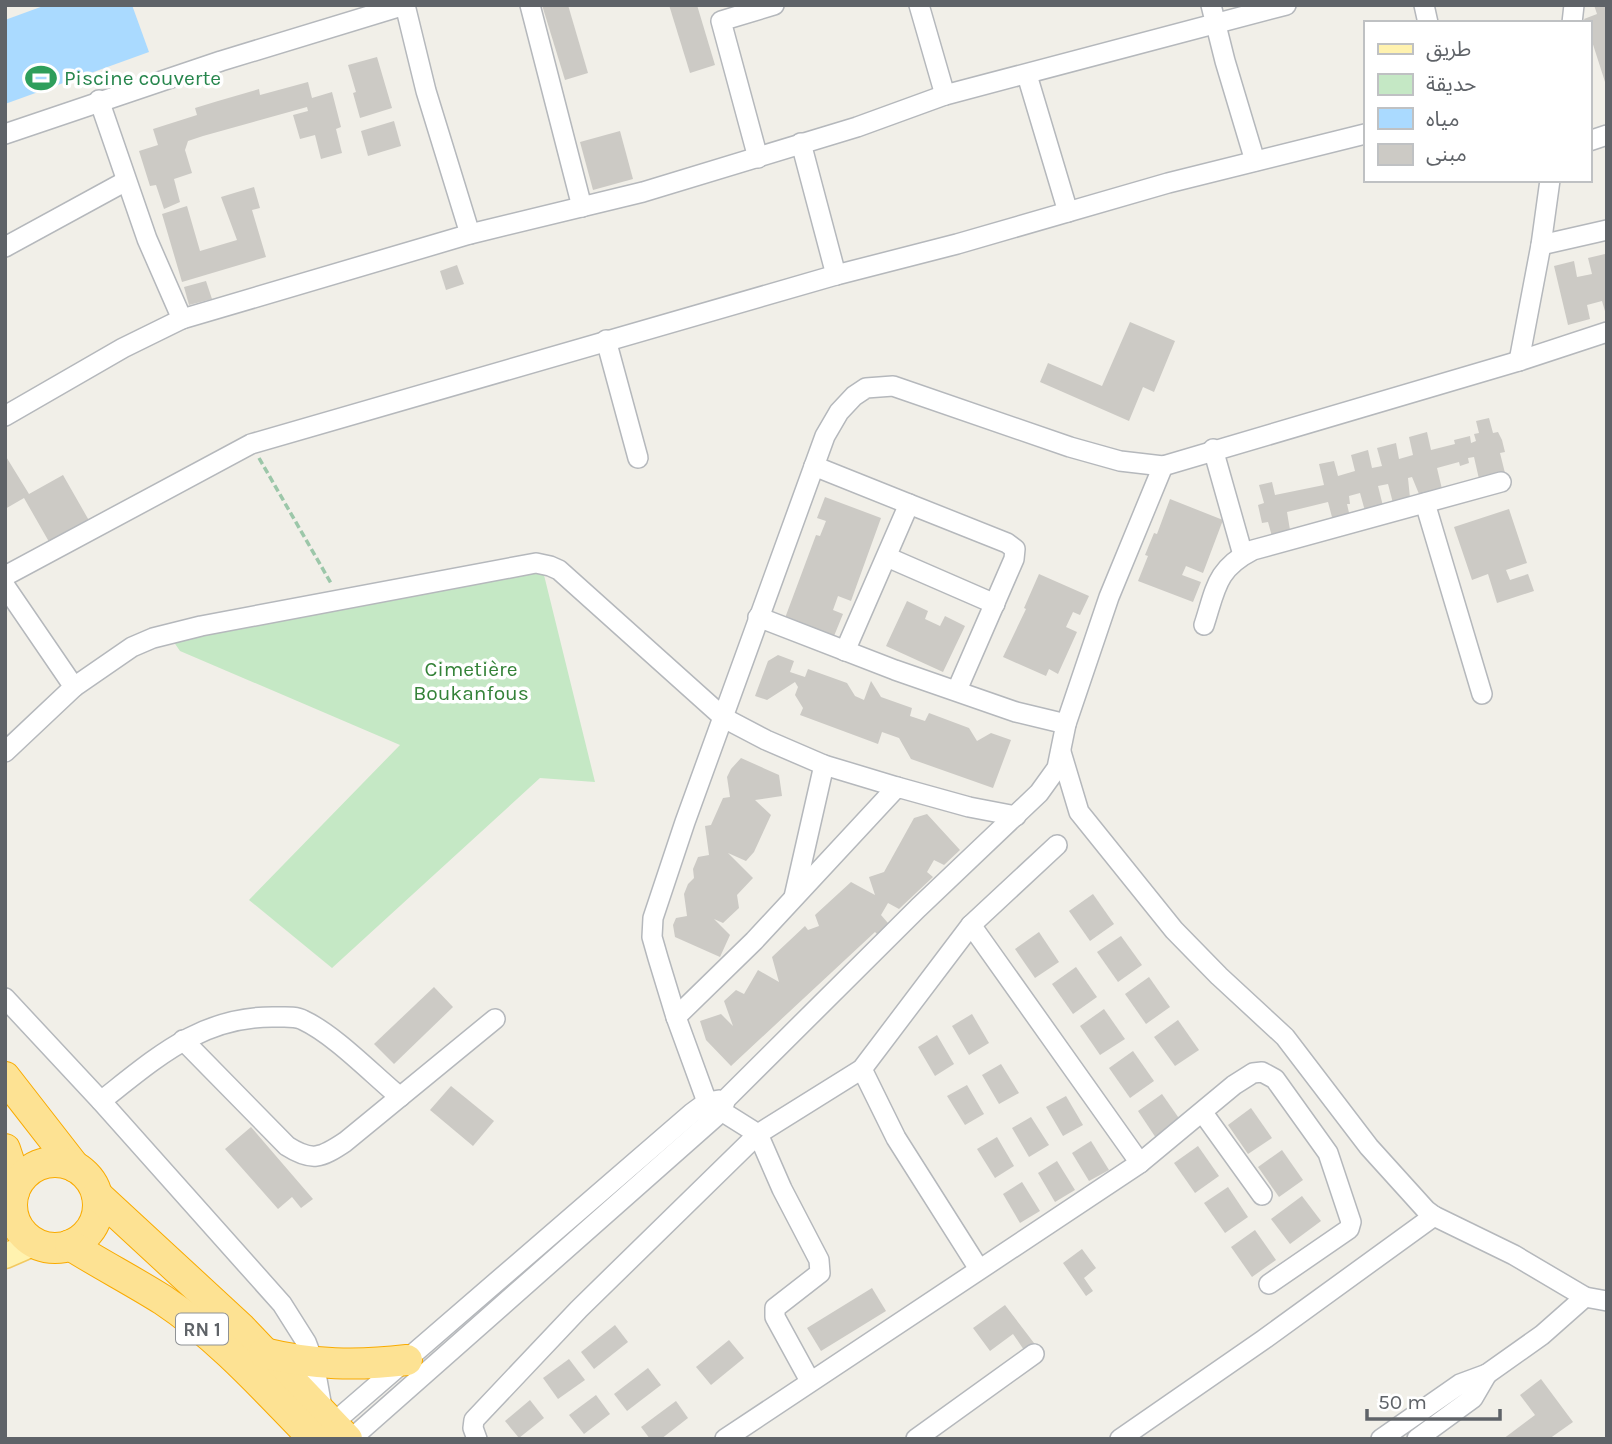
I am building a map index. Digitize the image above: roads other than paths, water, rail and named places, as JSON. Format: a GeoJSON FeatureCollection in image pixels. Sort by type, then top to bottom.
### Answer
{"type":"FeatureCollection","features":[{"type":"Feature","properties":{"kind":"highway"},"geometry":{"type":"LineString","coordinates":[[5,1077],[75,1167],[90,1179],[97,1195],[98,1208],[90,1231],[69,1245],[58,1248],[35,1242],[21,1231],[12,1206],[11,1167],[5,1149]]}},
{"type":"Feature","properties":{"kind":"highway"},"geometry":{"type":"LineString","coordinates":[[11,1197],[21,1179],[33,1169],[46,1163],[61,1162],[75,1167]]}},
{"type":"Feature","properties":{"kind":"highway","name":"RN 1"},"geometry":{"type":"LineString","coordinates":[[97,1195],[241,1328],[333,1431]]}},
{"type":"Feature","properties":{"kind":"highway","name":"RN 1"},"geometry":{"type":"LineString","coordinates":[[69,1245],[163,1300],[202,1329],[241,1364],[333,1431]]}},
{"type":"Feature","properties":{"kind":"highway"},"geometry":{"type":"LineString","coordinates":[[264,1353],[314,1363],[356,1365],[407,1360]]}},
{"type":"Feature","properties":{"kind":"main road"},"geometry":{"type":"LineString","coordinates":[[5,1255],[35,1242]]}},
{"type":"Feature","properties":{"kind":"street"},"geometry":{"type":"LineString","coordinates":[[5,134],[99,100],[405,5],[426,91],[470,234]]}},
{"type":"Feature","properties":{"kind":"street"},"geometry":{"type":"LineString","coordinates":[[530,5],[582,207]]}},
{"type":"Feature","properties":{"kind":"street"},"geometry":{"type":"LineString","coordinates":[[758,158],[719,13],[774,5]]}},
{"type":"Feature","properties":{"kind":"street"},"geometry":{"type":"LineString","coordinates":[[919,5],[945,96]]}},
{"type":"Feature","properties":{"kind":"street"},"geometry":{"type":"LineString","coordinates":[[5,416],[123,348],[182,319],[470,234],[643,192],[758,158],[945,96],[1027,75],[1213,14],[1286,5]]}},
{"type":"Feature","properties":{"kind":"street"},"geometry":{"type":"LineString","coordinates":[[1213,14],[1255,162]]}},
{"type":"Feature","properties":{"kind":"street"},"geometry":{"type":"LineString","coordinates":[[1027,75],[1068,212]]}},
{"type":"Feature","properties":{"kind":"street"},"geometry":{"type":"LineString","coordinates":[[99,100],[125,181],[182,319]]}},
{"type":"Feature","properties":{"kind":"street"},"geometry":{"type":"LineString","coordinates":[[5,576],[251,444],[836,275],[1364,134]]}},
{"type":"Feature","properties":{"kind":"street"},"geometry":{"type":"LineString","coordinates":[[801,143],[836,275]]}},
{"type":"Feature","properties":{"kind":"street"},"geometry":{"type":"LineString","coordinates":[[5,247],[125,181]]}},
{"type":"Feature","properties":{"kind":"street"},"geometry":{"type":"LineString","coordinates":[[1519,361],[1550,182]]}},
{"type":"Feature","properties":{"kind":"street"},"geometry":{"type":"LineString","coordinates":[[1541,245],[1607,230]]}},
{"type":"Feature","properties":{"kind":"street"},"geometry":{"type":"LineString","coordinates":[[810,1381],[775,1317],[775,1308],[820,1273],[821,1267],[758,1134],[718,1104],[676,1017],[652,937],[653,918],[758,617],[825,436],[839,412],[866,388],[893,386],[1070,447],[1120,461],[1163,466],[1213,449],[1519,361],[1607,332]]}},
{"type":"Feature","properties":{"kind":"street"},"geometry":{"type":"LineString","coordinates":[[606,340],[638,458]]}},
{"type":"Feature","properties":{"kind":"street"},"geometry":{"type":"LineString","coordinates":[[1213,449],[1243,555]]}},
{"type":"Feature","properties":{"kind":"street"},"geometry":{"type":"LineString","coordinates":[[814,466],[1007,543],[1015,549],[1014,559],[957,690]]}},
{"type":"Feature","properties":{"kind":"street"},"geometry":{"type":"LineString","coordinates":[[333,1431],[718,1104],[1045,785],[1057,768],[1066,724],[1109,597],[1163,466]]}},
{"type":"Feature","properties":{"kind":"street"},"geometry":{"type":"LineString","coordinates":[[1204,625],[1221,575],[1235,559],[1253,550],[1501,482]]}},
{"type":"Feature","properties":{"kind":"street"},"geometry":{"type":"LineString","coordinates":[[1425,503],[1482,694]]}},
{"type":"Feature","properties":{"kind":"street"},"geometry":{"type":"LineString","coordinates":[[845,651],[909,504]]}},
{"type":"Feature","properties":{"kind":"street"},"geometry":{"type":"LineString","coordinates":[[887,557],[995,604]]}},
{"type":"Feature","properties":{"kind":"street"},"geometry":{"type":"LineString","coordinates":[[5,752],[74,687],[113,658],[153,638],[201,626],[536,563],[559,570],[724,718],[824,765],[968,807],[1016,816]]}},
{"type":"Feature","properties":{"kind":"street"},"geometry":{"type":"LineString","coordinates":[[5,586],[74,687]]}},
{"type":"Feature","properties":{"kind":"street"},"geometry":{"type":"LineString","coordinates":[[758,617],[1016,712],[1066,724]]}},
{"type":"Feature","properties":{"kind":"street"},"geometry":{"type":"LineString","coordinates":[[1061,752],[1079,812],[1174,930],[1285,1037],[1390,1172],[1434,1216],[1514,1255],[1585,1297],[1607,1301]]}},
{"type":"Feature","properties":{"kind":"street"},"geometry":{"type":"LineString","coordinates":[[794,898],[824,765]]}},
{"type":"Feature","properties":{"kind":"street"},"geometry":{"type":"LineString","coordinates":[[676,1017],[794,898],[897,787]]}},
{"type":"Feature","properties":{"kind":"street"},"geometry":{"type":"LineString","coordinates":[[477,1439],[473,1428],[474,1420],[579,1309],[758,1134],[862,1069],[971,925],[1057,845]]}},
{"type":"Feature","properties":{"kind":"street"},"geometry":{"type":"LineString","coordinates":[[971,925],[1140,1163]]}},
{"type":"Feature","properties":{"kind":"street"},"geometry":{"type":"LineString","coordinates":[[5,998],[282,1304],[306,1342],[333,1431]]}},
{"type":"Feature","properties":{"kind":"street"},"geometry":{"type":"LineString","coordinates":[[101,1101],[183,1040],[205,1030],[255,1017],[300,1018],[324,1032],[400,1097]]}},
{"type":"Feature","properties":{"kind":"street"},"geometry":{"type":"LineString","coordinates":[[183,1040],[287,1146],[304,1157],[320,1156],[331,1152],[495,1018]]}},
{"type":"Feature","properties":{"kind":"street"},"geometry":{"type":"LineString","coordinates":[[862,1069],[896,1138],[979,1269]]}},
{"type":"Feature","properties":{"kind":"street"},"geometry":{"type":"LineString","coordinates":[[725,1439],[1140,1163],[1234,1085],[1253,1073],[1262,1072],[1275,1079],[1328,1153],[1351,1222],[1349,1229],[1269,1284]]}},
{"type":"Feature","properties":{"kind":"street"},"geometry":{"type":"LineString","coordinates":[[333,1431],[407,1360],[718,1104]]}},
{"type":"Feature","properties":{"kind":"street"},"geometry":{"type":"LineString","coordinates":[[1203,1112],[1262,1195]]}},
{"type":"Feature","properties":{"kind":"street"},"geometry":{"type":"LineString","coordinates":[[1120,1439],[1434,1216]]}},
{"type":"Feature","properties":{"kind":"street"},"geometry":{"type":"LineString","coordinates":[[1381,1439],[1460,1384],[1487,1374],[1542,1335],[1585,1297]]}},
{"type":"Feature","properties":{"kind":"street"},"geometry":{"type":"LineString","coordinates":[[916,1439],[1034,1354]]}},
{"type":"Feature","properties":{"kind":"street"},"geometry":{"type":"LineString","coordinates":[[1417,1439],[1473,1398],[1487,1374]]}},
{"type":"Feature","properties":{"kind":"water","name":"Piscine couverte"},"geometry":{"type":"Polygon","coordinates":[[[46,5],[132,5],[149,52],[5,104],[5,20],[46,5]]]}},
{"type":"Feature","properties":{"kind":"place","name":"Piscine couverte"},"geometry":{"type":"Point","coordinates":[41,78]}},
{"type":"Feature","properties":{"kind":"park label","name":"Cimetière Boukanfous"},"geometry":{"type":"Point","coordinates":[471,681]}}]}
